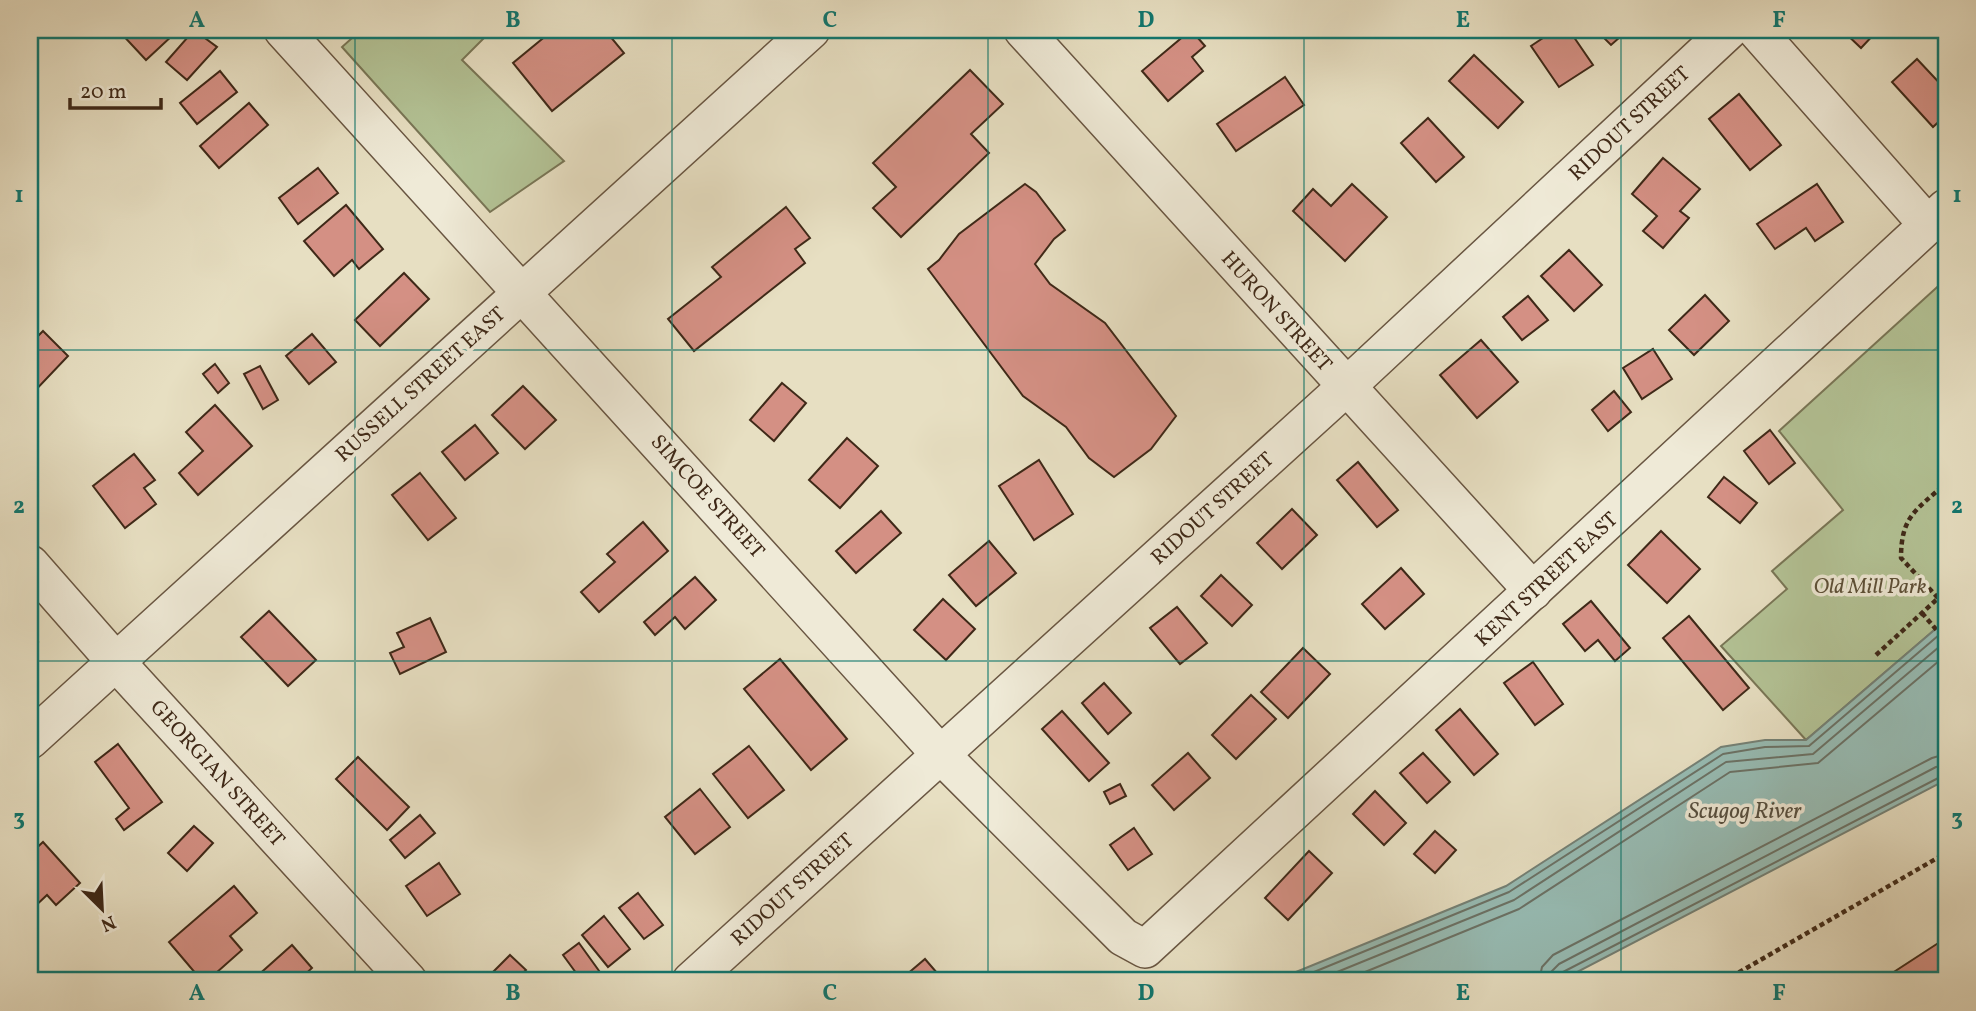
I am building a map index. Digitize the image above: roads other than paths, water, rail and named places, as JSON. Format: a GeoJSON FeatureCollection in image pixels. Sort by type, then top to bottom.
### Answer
{"type":"FeatureCollection","features":[{"type":"Feature","properties":{"kind":"street","name":"SIMCOE STREET"},"geometry":{"type":"LineString","coordinates":[[283,30],[940,754],[1123,937],[1144,949]]}},
{"type":"Feature","properties":{"kind":"street","name":"RUSSELL STREET EAST"},"geometry":{"type":"LineString","coordinates":[[30,740],[811,30]]}},
{"type":"Feature","properties":{"kind":"street","name":"HURON STREET"},"geometry":{"type":"LineString","coordinates":[[1023,30],[1533,591]]}},
{"type":"Feature","properties":{"kind":"street","name":"RIDOUT STREET"},"geometry":{"type":"LineString","coordinates":[[691,981],[1346,387],[1729,30]]}},
{"type":"Feature","properties":{"kind":"street"},"geometry":{"type":"LineString","coordinates":[[1756,30],[1937,216]]}},
{"type":"Feature","properties":{"kind":"street","name":"KENT STREET EAST"},"geometry":{"type":"LineString","coordinates":[[1144,949],[1937,216]]}},
{"type":"Feature","properties":{"kind":"street","name":"GEORGIAN STREET"},"geometry":{"type":"LineString","coordinates":[[30,564],[116,662],[408,981]]}},
{"type":"Feature","properties":{"kind":"water","name":"Scugog River"},"geometry":{"type":"Polygon","coordinates":[[[1946,620],[1946,780],[1560,981],[1274,981],[1506,886],[1721,747],[1765,740],[1806,740],[1946,620]]]}},
{"type":"Feature","properties":{"kind":"park label","name":"Old Mill Park"},"geometry":{"type":"Point","coordinates":[1870,586]}}]}
